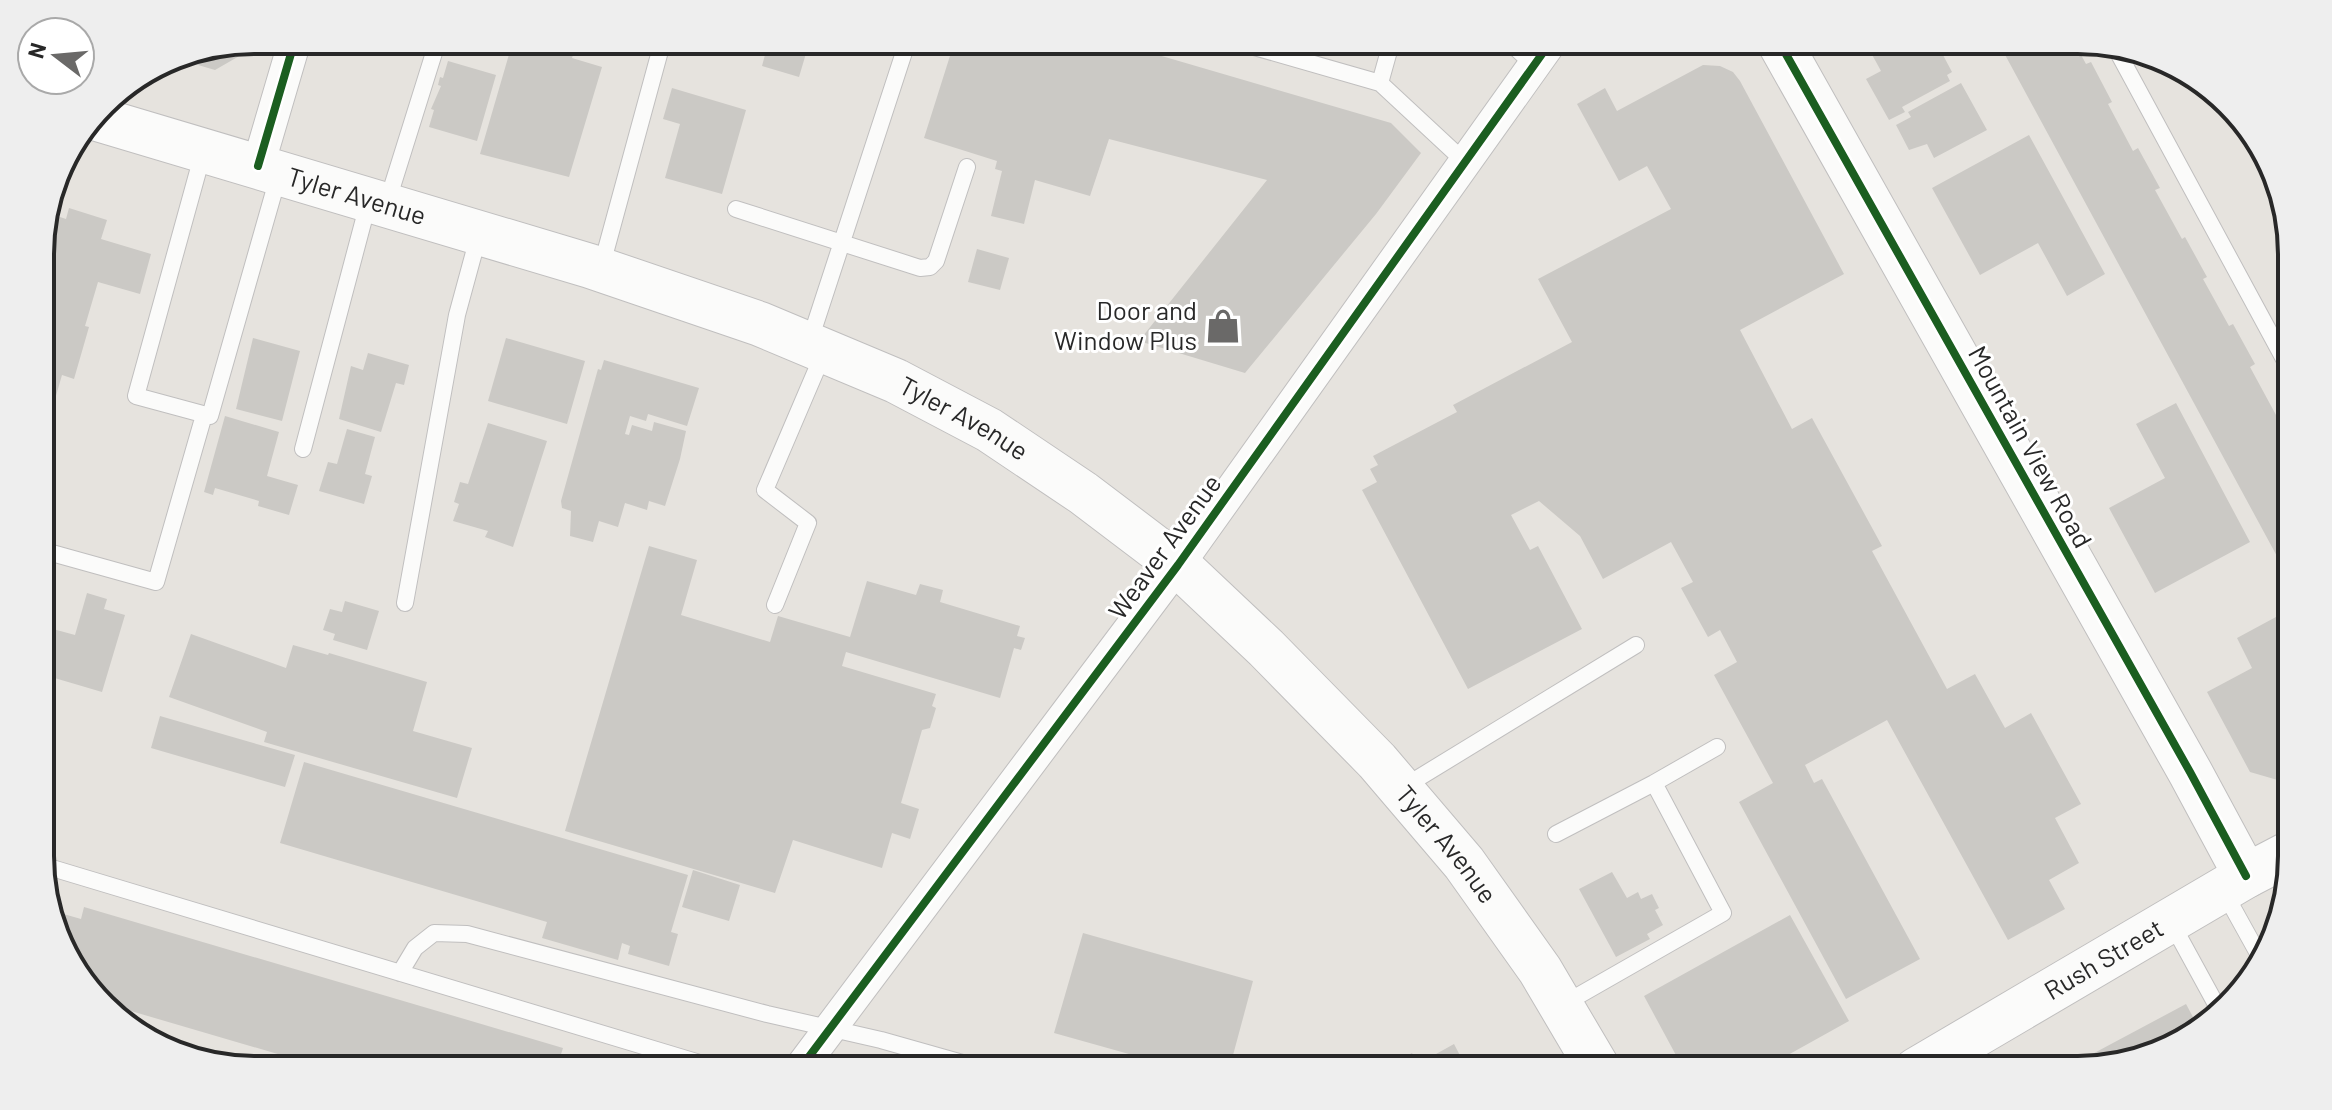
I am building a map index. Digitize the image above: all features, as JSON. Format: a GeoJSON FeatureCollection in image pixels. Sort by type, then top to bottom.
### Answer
{"type":"FeatureCollection","features":[{"type":"Feature","properties":{"kind":"main road","name":"Mountain View Road"},"geometry":{"type":"LineString","coordinates":[[1786,54],[2190,772],[2234,882]]}},
{"type":"Feature","properties":{"kind":"main road","name":"Tyler Avenue"},"geometry":{"type":"LineString","coordinates":[[105,121],[479,232],[760,324],[896,381],[989,430],[1083,493],[1178,565],[1266,648],[1377,761],[1464,863],[1540,970],[1591,1056]]}},
{"type":"Feature","properties":{"kind":"main road","name":"Rush Street"},"geometry":{"type":"LineString","coordinates":[[1940,1056],[2234,882],[2278,859]]}},
{"type":"Feature","properties":{"kind":"street"},"geometry":{"type":"LineString","coordinates":[[269,169],[292,54]]}},
{"type":"Feature","properties":{"kind":"street","name":"Weaver Avenue"},"geometry":{"type":"LineString","coordinates":[[809,1056],[1178,565],[1542,54]]}},
{"type":"Feature","properties":{"kind":"lane"},"geometry":{"type":"LineString","coordinates":[[303,449],[378,202],[433,54]]}},
{"type":"Feature","properties":{"kind":"lane"},"geometry":{"type":"LineString","coordinates":[[600,270],[659,54]]}},
{"type":"Feature","properties":{"kind":"lane"},"geometry":{"type":"LineString","coordinates":[[775,605],[808,523],[765,490],[817,348],[842,245],[903,54]]}},
{"type":"Feature","properties":{"kind":"lane"},"geometry":{"type":"LineString","coordinates":[[1279,54],[1380,83],[1465,162]]}},
{"type":"Feature","properties":{"kind":"lane"},"geometry":{"type":"LineString","coordinates":[[1380,83],[1388,54]]}},
{"type":"Feature","properties":{"kind":"lane"},"geometry":{"type":"LineString","coordinates":[[2122,59],[2278,348]]}},
{"type":"Feature","properties":{"kind":"lane"},"geometry":{"type":"LineString","coordinates":[[204,150],[136,396],[210,416],[269,169]]}},
{"type":"Feature","properties":{"kind":"lane"},"geometry":{"type":"LineString","coordinates":[[736,209],[842,245],[920,268],[930,267],[936,261],[967,167]]}},
{"type":"Feature","properties":{"kind":"lane"},"geometry":{"type":"LineString","coordinates":[[405,603],[457,315],[479,232]]}},
{"type":"Feature","properties":{"kind":"lane"},"geometry":{"type":"LineString","coordinates":[[54,554],[156,582],[204,415]]}},
{"type":"Feature","properties":{"kind":"lane"},"geometry":{"type":"LineString","coordinates":[[1400,788],[1636,645]]}},
{"type":"Feature","properties":{"kind":"lane"},"geometry":{"type":"LineString","coordinates":[[1556,834],[1717,747]]}},
{"type":"Feature","properties":{"kind":"lane"},"geometry":{"type":"LineString","coordinates":[[1561,1006],[1723,913],[1654,783]]}},
{"type":"Feature","properties":{"kind":"lane"},"geometry":{"type":"LineString","coordinates":[[55,869],[676,1056]]}},
{"type":"Feature","properties":{"kind":"lane"},"geometry":{"type":"LineString","coordinates":[[2234,882],[2256,946]]}},
{"type":"Feature","properties":{"kind":"lane"},"geometry":{"type":"LineString","coordinates":[[2170,920],[2214,1002]]}},
{"type":"Feature","properties":{"kind":"lane"},"geometry":{"type":"LineString","coordinates":[[400,973],[415,948],[434,933],[467,934],[938,1056]]}},
{"type":"Feature","properties":{"kind":"building"},"geometry":{"type":"Polygon","coordinates":[[[509,54],[573,54],[572,58],[602,67],[569,177],[480,154],[509,54]]]}},
{"type":"Feature","properties":{"kind":"building"},"geometry":{"type":"Polygon","coordinates":[[[765,54],[806,54],[799,77],[762,66],[765,54]]]}},
{"type":"Feature","properties":{"kind":"building"},"geometry":{"type":"Polygon","coordinates":[[[951,54],[1155,54],[1391,123],[1421,153],[1376,214],[1245,373],[1139,341],[1267,180],[1109,139],[1090,196],[1035,180],[1024,224],[991,216],[1002,171],[995,169],[997,161],[924,138],[951,54]]]}},
{"type":"Feature","properties":{"kind":"building"},"geometry":{"type":"Polygon","coordinates":[[[1872,54],[1942,54],[1952,72],[1947,75],[1950,81],[1902,107],[1905,112],[1889,120],[1866,79],[1881,71],[1872,54]]]}},
{"type":"Feature","properties":{"kind":"building"},"geometry":{"type":"Polygon","coordinates":[[[2005,54],[2081,54],[2086,64],[2091,62],[2112,102],[2108,104],[2133,151],[2138,148],[2160,188],[2155,190],[2207,277],[2203,279],[2229,326],[2233,324],[2255,364],[2250,367],[2278,414],[2278,558],[2005,54]]]}},
{"type":"Feature","properties":{"kind":"building"},"geometry":{"type":"Polygon","coordinates":[[[241,55],[215,70],[194,64],[241,55]]]}},
{"type":"Feature","properties":{"kind":"building"},"geometry":{"type":"Polygon","coordinates":[[[448,61],[496,75],[477,141],[429,127],[434,110],[431,109],[441,86],[438,85],[440,77],[443,78],[448,61]]]}},
{"type":"Feature","properties":{"kind":"building"},"geometry":{"type":"Polygon","coordinates":[[[1703,65],[1720,66],[1733,72],[1740,81],[1844,274],[1740,330],[1792,429],[1812,418],[1882,546],[1872,551],[1947,689],[1975,674],[2005,728],[2031,713],[2081,804],[2055,818],[2079,863],[2049,880],[2065,909],[2008,940],[1887,720],[1805,765],[1814,783],[1822,779],[1920,959],[1846,999],[1739,802],[1773,783],[1714,675],[1737,662],[1720,630],[1708,637],[1681,588],[1693,582],[1671,542],[1603,579],[1580,536],[1539,501],[1511,515],[1530,550],[1538,546],[1582,629],[1468,689],[1362,490],[1377,482],[1370,469],[1378,465],[1373,456],[1457,412],[1453,405],[1572,342],[1538,279],[1671,209],[1647,166],[1619,181],[1577,104],[1605,88],[1617,111],[1703,65]]]}},
{"type":"Feature","properties":{"kind":"building"},"geometry":{"type":"Polygon","coordinates":[[[1961,83],[1987,130],[1934,158],[1927,144],[1909,150],[1896,125],[1911,117],[1908,112],[1961,83]]]}},
{"type":"Feature","properties":{"kind":"building"},"geometry":{"type":"Polygon","coordinates":[[[672,88],[746,110],[722,194],[665,178],[680,124],[663,119],[672,88]]]}},
{"type":"Feature","properties":{"kind":"building"},"geometry":{"type":"Polygon","coordinates":[[[2029,135],[2105,274],[2067,296],[2038,243],[1980,275],[1932,188],[2029,135]]]}},
{"type":"Feature","properties":{"kind":"building"},"geometry":{"type":"Polygon","coordinates":[[[69,208],[107,220],[101,239],[151,254],[140,294],[98,282],[74,379],[62,375],[54,403],[54,241],[58,216],[66,219],[69,208]]]}},
{"type":"Feature","properties":{"kind":"building"},"geometry":{"type":"Polygon","coordinates":[[[977,249],[1009,258],[1000,290],[968,282],[977,249]]]}},
{"type":"Feature","properties":{"kind":"building"},"geometry":{"type":"Polygon","coordinates":[[[253,338],[300,351],[282,421],[236,409],[253,338]]]}},
{"type":"Feature","properties":{"kind":"building"},"geometry":{"type":"Polygon","coordinates":[[[506,338],[585,361],[567,424],[488,401],[506,338]]]}},
{"type":"Feature","properties":{"kind":"building"},"geometry":{"type":"Polygon","coordinates":[[[368,353],[409,365],[404,385],[396,383],[381,432],[339,419],[351,366],[363,370],[368,353]]]}},
{"type":"Feature","properties":{"kind":"building"},"geometry":{"type":"Polygon","coordinates":[[[604,360],[699,388],[687,426],[648,414],[646,421],[630,416],[625,434],[629,435],[632,425],[652,431],[654,422],[686,431],[680,459],[665,506],[649,501],[647,510],[625,503],[618,527],[599,521],[593,542],[570,536],[571,511],[562,508],[561,501],[598,369],[601,370],[604,360]]]}},
{"type":"Feature","properties":{"kind":"building"},"geometry":{"type":"Polygon","coordinates":[[[2176,403],[2250,542],[2155,593],[2109,508],[2165,478],[2136,424],[2176,403]]]}},
{"type":"Feature","properties":{"kind":"building"},"geometry":{"type":"Polygon","coordinates":[[[225,416],[279,432],[267,476],[298,485],[289,515],[258,506],[259,501],[215,488],[213,495],[204,492],[225,416]]]}},
{"type":"Feature","properties":{"kind":"building"},"geometry":{"type":"Polygon","coordinates":[[[488,423],[547,441],[513,547],[485,537],[488,531],[453,521],[459,504],[454,502],[460,482],[468,484],[488,423]]]}},
{"type":"Feature","properties":{"kind":"building"},"geometry":{"type":"Polygon","coordinates":[[[347,429],[375,437],[365,474],[372,476],[364,504],[319,491],[328,462],[337,464],[347,429]]]}},
{"type":"Feature","properties":{"kind":"building"},"geometry":{"type":"Polygon","coordinates":[[[649,546],[697,560],[681,615],[770,642],[778,616],[850,637],[867,581],[916,595],[920,584],[943,590],[940,602],[1020,626],[1017,636],[1025,638],[1021,650],[1014,648],[1000,698],[846,652],[842,666],[936,694],[932,706],[936,708],[930,728],[922,730],[901,803],[919,809],[910,839],[892,833],[882,868],[793,840],[775,893],[565,831],[649,546]]]}},
{"type":"Feature","properties":{"kind":"building"},"geometry":{"type":"Polygon","coordinates":[[[87,593],[107,599],[104,609],[125,615],[102,692],[54,678],[54,629],[75,635],[87,593]]]}},
{"type":"Feature","properties":{"kind":"building"},"geometry":{"type":"Polygon","coordinates":[[[345,601],[379,611],[367,650],[333,640],[335,634],[323,630],[330,609],[342,612],[345,601]]]}},
{"type":"Feature","properties":{"kind":"building"},"geometry":{"type":"Polygon","coordinates":[[[2278,616],[2278,780],[2250,772],[2207,692],[2252,668],[2237,638],[2278,616]]]}},
{"type":"Feature","properties":{"kind":"building"},"geometry":{"type":"Polygon","coordinates":[[[191,634],[286,668],[293,645],[427,682],[413,731],[472,748],[457,798],[264,742],[267,732],[169,697],[191,634]]]}},
{"type":"Feature","properties":{"kind":"building"},"geometry":{"type":"Polygon","coordinates":[[[160,716],[295,755],[285,787],[151,748],[160,716]]]}},
{"type":"Feature","properties":{"kind":"building"},"geometry":{"type":"Polygon","coordinates":[[[304,762],[688,875],[671,932],[678,934],[669,966],[628,954],[630,946],[622,943],[618,960],[542,938],[547,922],[280,843],[304,762]]]}},
{"type":"Feature","properties":{"kind":"building"},"geometry":{"type":"Polygon","coordinates":[[[693,870],[740,885],[729,921],[682,907],[693,870]]]}},
{"type":"Feature","properties":{"kind":"building"},"geometry":{"type":"Polygon","coordinates":[[[1612,872],[1627,898],[1638,892],[1641,899],[1652,894],[1659,908],[1655,910],[1663,925],[1647,934],[1650,939],[1616,957],[1579,889],[1612,872]]]}},
{"type":"Feature","properties":{"kind":"building"},"geometry":{"type":"Polygon","coordinates":[[[84,907],[563,1048],[560,1056],[284,1056],[126,1010],[95,978],[69,932],[63,914],[81,919],[84,907]]]}},
{"type":"Feature","properties":{"kind":"building"},"geometry":{"type":"Polygon","coordinates":[[[1790,915],[1849,1021],[1786,1056],[1676,1056],[1644,996],[1790,915]]]}},
{"type":"Feature","properties":{"kind":"building"},"geometry":{"type":"Polygon","coordinates":[[[1083,933],[1253,981],[1233,1056],[1136,1056],[1054,1033],[1083,933]]]}},
{"type":"Feature","properties":{"kind":"building"},"geometry":{"type":"Polygon","coordinates":[[[2186,1004],[2194,1018],[2142,1045],[2089,1056],[2186,1004]]]}},
{"type":"Feature","properties":{"kind":"building"},"geometry":{"type":"Polygon","coordinates":[[[1454,1044],[1460,1056],[1432,1056],[1454,1044]]]}},
{"type":"Feature","properties":{"kind":"cycle path"},"geometry":{"type":"LineString","coordinates":[[258,166],[291,54]]}},
{"type":"Feature","properties":{"kind":"cycle path"},"geometry":{"type":"LineString","coordinates":[[810,1056],[1178,565],[1542,54]]}},
{"type":"Feature","properties":{"kind":"cycle path"},"geometry":{"type":"LineString","coordinates":[[1786,54],[2246,876]]}},
{"type":"Feature","properties":{"kind":"place","name":"Door and Window Plus"},"geometry":{"type":"Point","coordinates":[1223,326]}}]}
